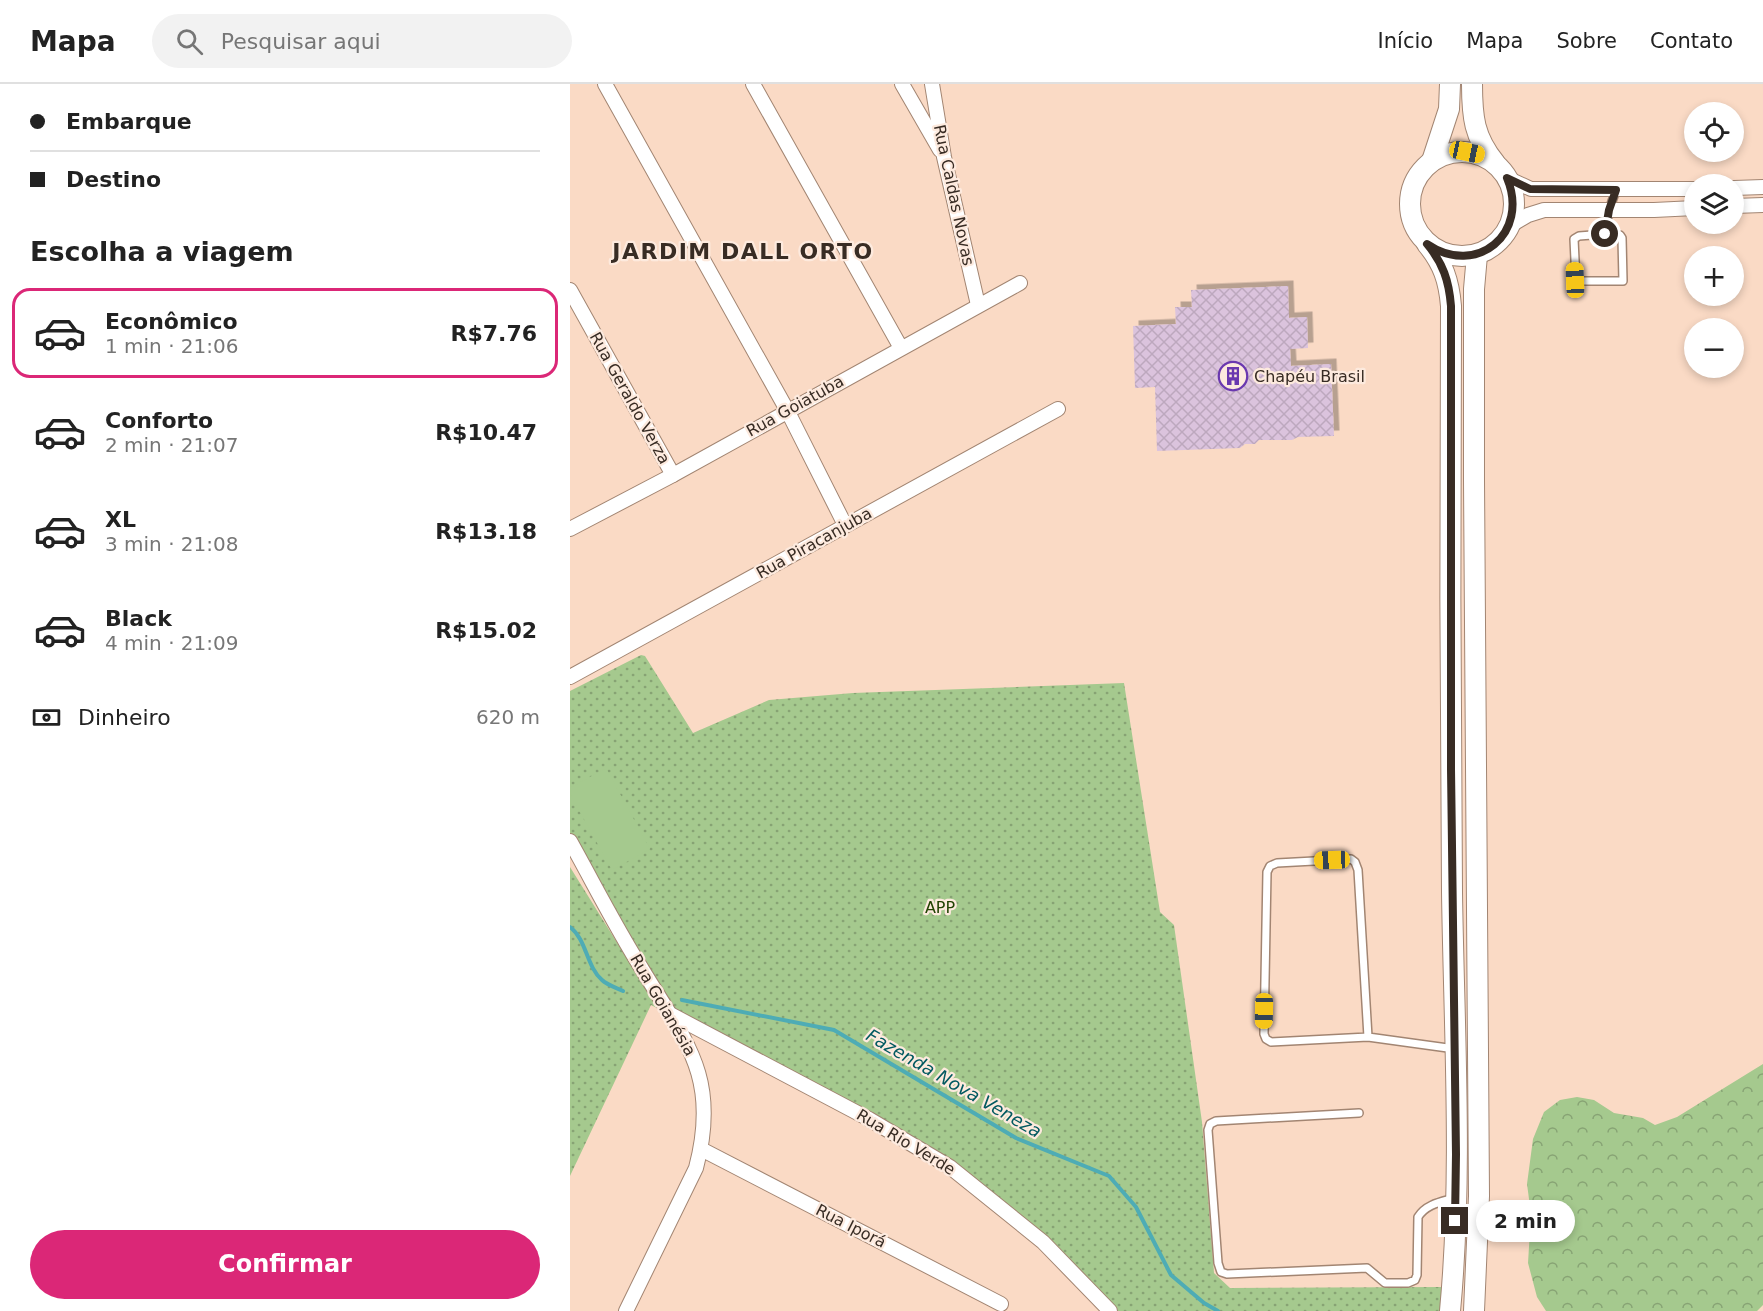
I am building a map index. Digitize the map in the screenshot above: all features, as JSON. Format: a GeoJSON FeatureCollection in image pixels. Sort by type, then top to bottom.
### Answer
{"type":"FeatureCollection","features":[{"type":"Feature","properties":{"kind":"street"},"geometry":{"type":"LineString","coordinates":[[605,84],[787,410],[845,525]]}},
{"type":"Feature","properties":{"kind":"street"},"geometry":{"type":"LineString","coordinates":[[753,84],[901,348]]}},
{"type":"Feature","properties":{"kind":"street"},"geometry":{"type":"LineString","coordinates":[[902,84],[944,157]]}},
{"type":"Feature","properties":{"kind":"street","name":"Rua Caldas Novas"},"geometry":{"type":"LineString","coordinates":[[932,84],[944,157],[978,305]]}},
{"type":"Feature","properties":{"kind":"street"},"geometry":{"type":"LineString","coordinates":[[1432,161],[1449,110],[1450,84]]}},
{"type":"Feature","properties":{"kind":"street"},"geometry":{"type":"LineString","coordinates":[[1427,244],[1450,255],[1463,257],[1476,255],[1499,241],[1512,217],[1514,204],[1512,190],[1503,172],[1484,148],[1476,132],[1472,84]]}},
{"type":"Feature","properties":{"kind":"street"},"geometry":{"type":"LineString","coordinates":[[1450,1311],[1455,1198],[1451,769],[1451,306],[1446,274],[1438,257],[1414,227],[1409,206],[1413,186],[1424,168],[1432,161],[1443,155],[1467,152],[1479,155],[1530,189],[1684,189]]}},
{"type":"Feature","properties":{"kind":"street"},"geometry":{"type":"LineString","coordinates":[[1744,188],[1763,188]]}},
{"type":"Feature","properties":{"kind":"street"},"geometry":{"type":"LineString","coordinates":[[1654,190],[1654,210]]}},
{"type":"Feature","properties":{"kind":"street"},"geometry":{"type":"LineString","coordinates":[[1744,206],[1763,205]]}},
{"type":"Feature","properties":{"kind":"street"},"geometry":{"type":"LineString","coordinates":[[1506,228],[1528,215],[1544,210],[1684,209]]}},
{"type":"Feature","properties":{"kind":"street"},"geometry":{"type":"LineString","coordinates":[[1474,1311],[1479,1196],[1474,480],[1476,255]]}},
{"type":"Feature","properties":{"kind":"street","name":"Rua Goiatuba"},"geometry":{"type":"LineString","coordinates":[[570,529],[673,475],[1020,283]]}},
{"type":"Feature","properties":{"kind":"street","name":"Rua Geraldo Verza"},"geometry":{"type":"LineString","coordinates":[[570,290],[673,475]]}},
{"type":"Feature","properties":{"kind":"street","name":"Rua Piracanjuba"},"geometry":{"type":"LineString","coordinates":[[570,677],[1058,409]]}},
{"type":"Feature","properties":{"kind":"street","name":"Rua Goianésia"},"geometry":{"type":"LineString","coordinates":[[570,841],[642,970],[672,1015],[689,1046],[700,1074],[704,1097],[701,1149],[696,1168],[626,1311]]}},
{"type":"Feature","properties":{"kind":"street","name":"Rua Rio Verde"},"geometry":{"type":"LineString","coordinates":[[672,1015],[869,1119],[950,1167],[1043,1242],[1086,1284],[1103,1308]]}},
{"type":"Feature","properties":{"kind":"street","name":"Rua Iporá"},"geometry":{"type":"LineString","coordinates":[[701,1149],[1001,1304]]}},
{"type":"Feature","properties":{"kind":"lane"},"geometry":{"type":"LineString","coordinates":[[1605,234],[1609,210],[1616,190]]}},
{"type":"Feature","properties":{"kind":"lane"},"geometry":{"type":"LineString","coordinates":[[1605,234],[1621,236],[1623,281],[1576,281],[1574,239],[1579,236],[1605,234]]}},
{"type":"Feature","properties":{"kind":"lane"},"geometry":{"type":"LineString","coordinates":[[1368,1037],[1358,870],[1355,862],[1351,859],[1277,863],[1270,866],[1267,872],[1264,1034],[1266,1040],[1271,1042],[1368,1037],[1455,1049]]}},
{"type":"Feature","properties":{"kind":"lane"},"geometry":{"type":"LineString","coordinates":[[1359,1113],[1216,1121],[1210,1124],[1208,1130],[1215,1230],[1221,1272],[1227,1274],[1367,1268],[1384,1283],[1408,1283],[1415,1280],[1417,1275],[1418,1217],[1423,1209],[1455,1198]]}},
{"type":"Feature","properties":{"kind":"green space","name":"APP"},"geometry":{"type":"Polygon","coordinates":[[[641,655],[645,656],[693,733],[769,700],[853,693],[1124,683],[1160,912],[1174,925],[1202,1122],[1214,1273],[1230,1288],[1442,1287],[1442,1311],[1112,1311],[954,1164],[651,1005],[570,1176],[570,867],[631,965],[570,841],[570,691],[641,655]]]}},
{"type":"Feature","properties":{"kind":"green space"},"geometry":{"type":"Polygon","coordinates":[[[606,768],[650,849],[612,870],[570,794],[570,788],[606,768]]]}},
{"type":"Feature","properties":{"kind":"green space"},"geometry":{"type":"Polygon","coordinates":[[[1763,1064],[1763,1305],[1757,1311],[1546,1311],[1537,1297],[1528,1263],[1531,1214],[1527,1184],[1533,1139],[1544,1112],[1560,1100],[1577,1097],[1594,1100],[1614,1113],[1643,1118],[1655,1125],[1677,1117],[1763,1064]]]}},
{"type":"Feature","properties":{"kind":"building","name":"Chapéu Brasil"},"geometry":{"type":"Polygon","coordinates":[[[1288,286],[1289,318],[1307,317],[1308,348],[1290,349],[1291,366],[1331,364],[1334,436],[1259,440],[1255,444],[1245,444],[1240,448],[1157,451],[1155,387],[1135,388],[1133,326],[1176,324],[1175,307],[1192,307],[1191,290],[1288,286]]]}},
{"type":"Feature","properties":{"kind":"waterway"},"geometry":{"type":"LineString","coordinates":[[570,927],[576,932],[597,974],[602,980],[623,991]]}},
{"type":"Feature","properties":{"kind":"waterway","name":"Fazenda Nova Veneza"},"geometry":{"type":"LineString","coordinates":[[682,1000],[834,1030],[1016,1138],[1109,1176],[1136,1207],[1171,1275],[1204,1303],[1218,1311]]}},
{"type":"Feature","properties":{"kind":"place","name":"Chapéu Brasil"},"geometry":{"type":"Point","coordinates":[1233,376]}},
{"type":"Feature","properties":{"kind":"district","name":"JARDIM DALL ORTO"},"geometry":{"type":"Point","coordinates":[743,251]}},
{"type":"Feature","properties":{"kind":"route"},"geometry":{"type":"LineString","coordinates":[[1455,1221],[1451,769],[1451,306],[1446,274],[1438,257],[1427,244],[1438,251],[1463,257],[1476,255],[1499,241],[1512,217],[1514,204],[1507,178],[1530,189],[1616,190],[1609,210],[1605,234]]}}]}
